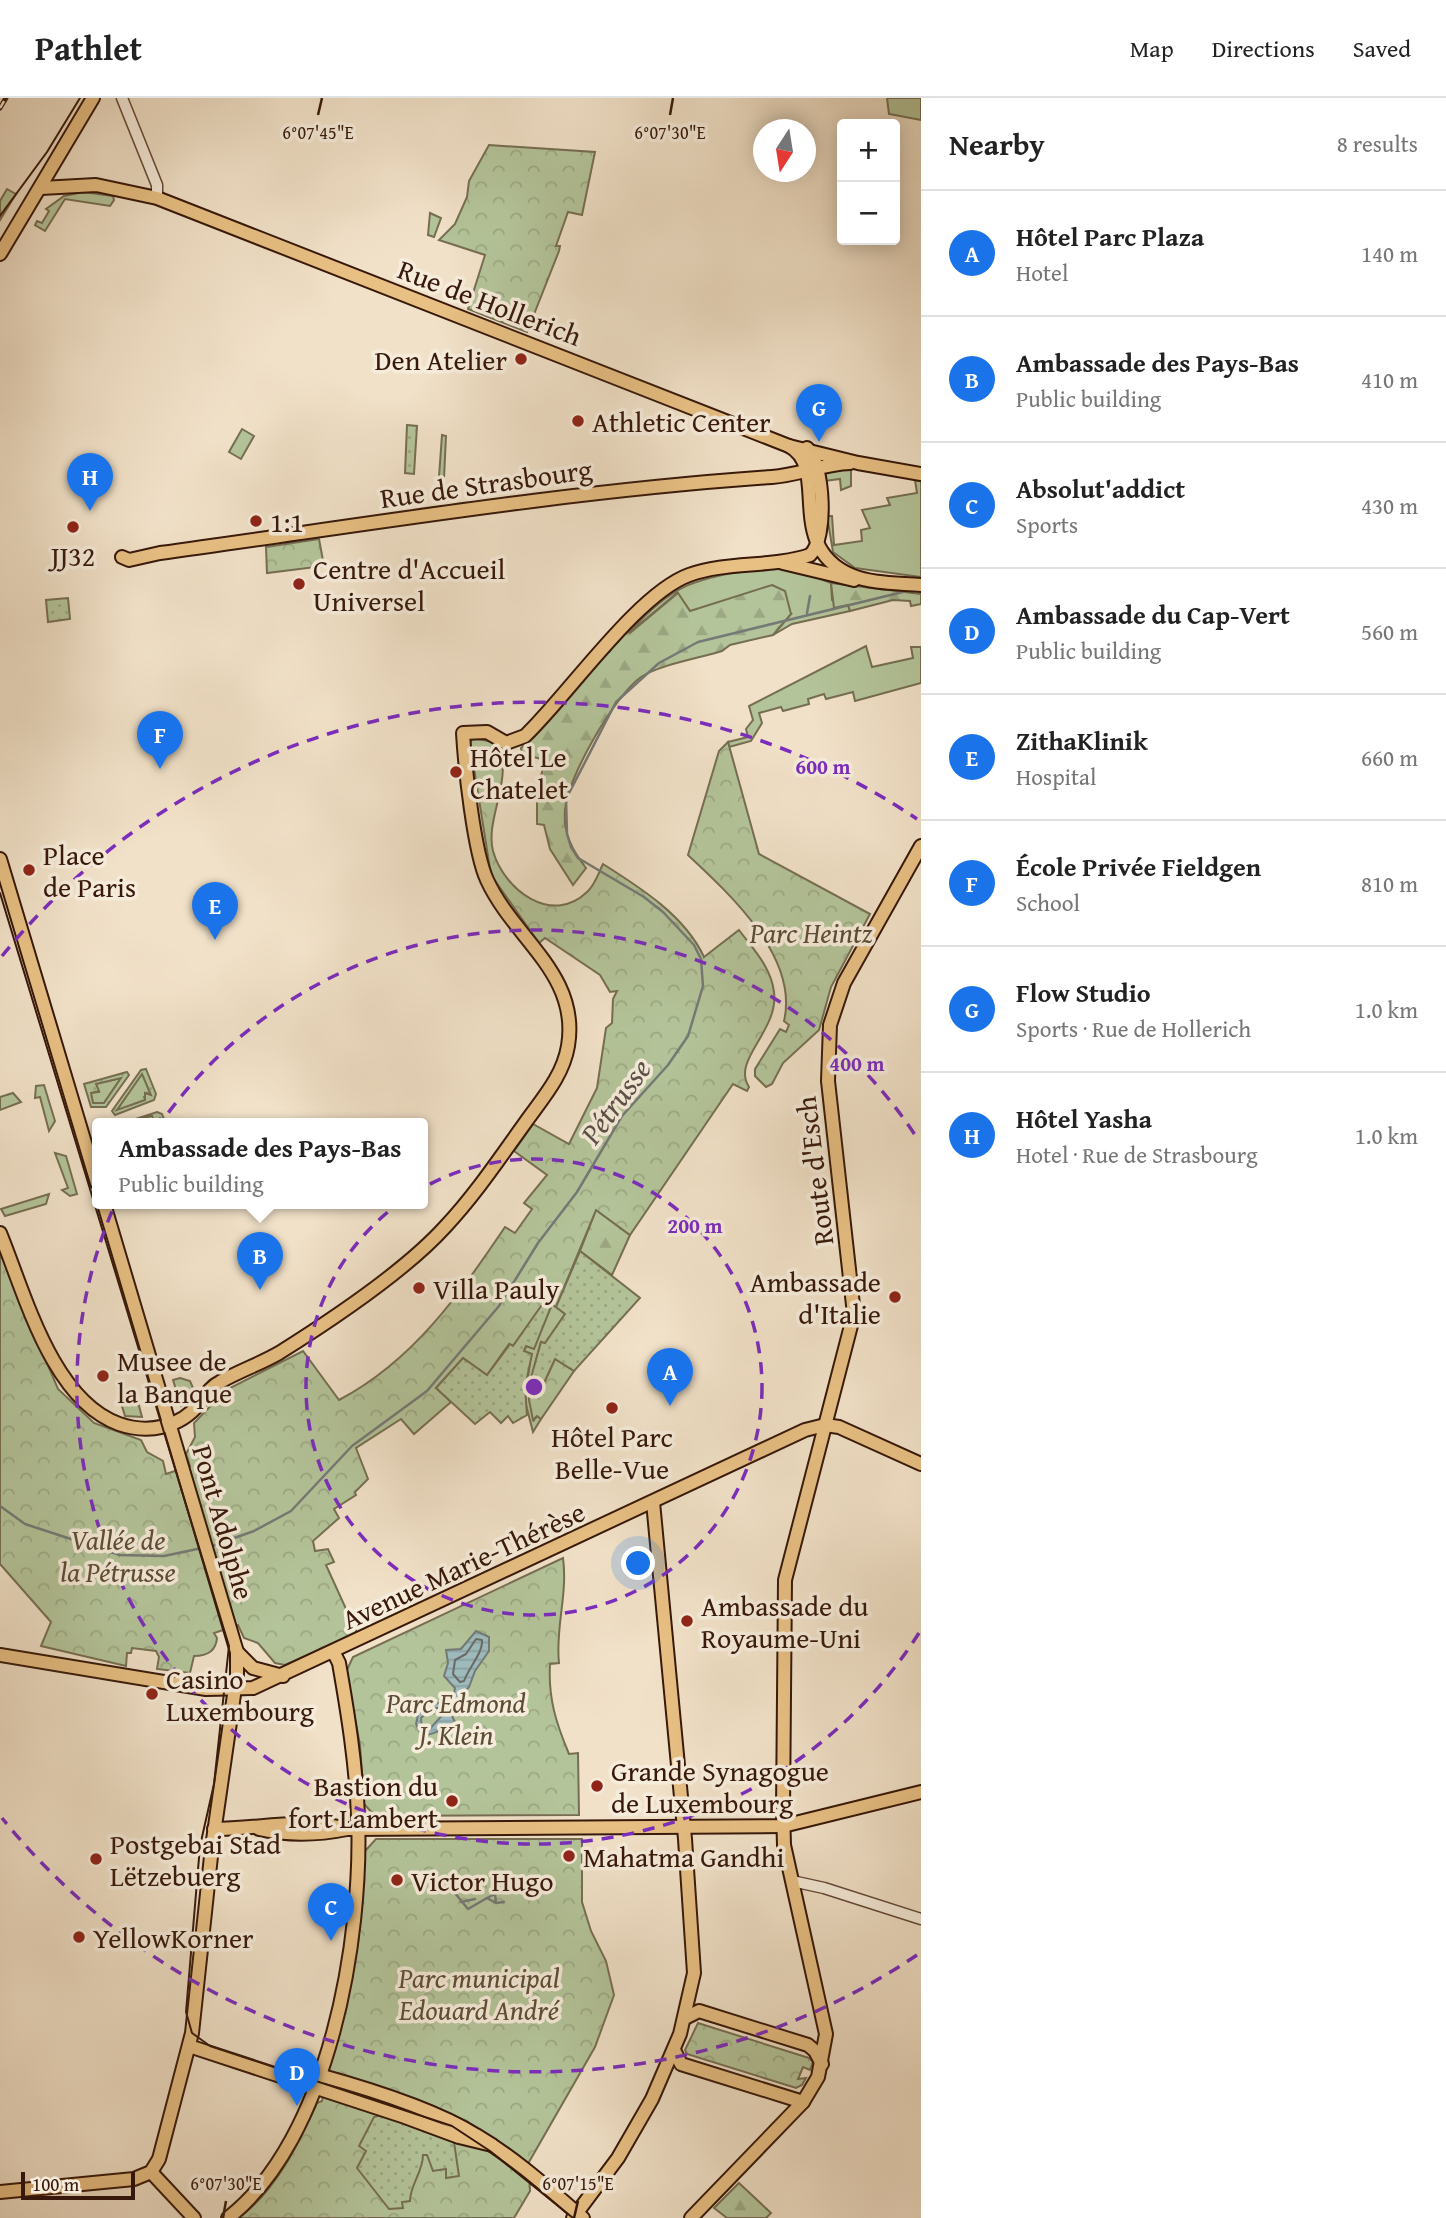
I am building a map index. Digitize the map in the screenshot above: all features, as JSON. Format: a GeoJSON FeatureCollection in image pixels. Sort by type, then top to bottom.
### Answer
{"type":"FeatureCollection","features":[{"type":"Feature","properties":{"kind":"main road"},"geometry":{"type":"LineString","coordinates":[[0,254],[93,98]]}},
{"type":"Feature","properties":{"kind":"main road","name":"Rue de Hollerich"},"geometry":{"type":"LineString","coordinates":[[41,188],[96,185],[157,198],[789,446],[807,448],[858,463],[921,474]]}},
{"type":"Feature","properties":{"kind":"main road"},"geometry":{"type":"LineString","coordinates":[[789,446],[812,468]]}},
{"type":"Feature","properties":{"kind":"main road"},"geometry":{"type":"LineString","coordinates":[[0,1233],[65,1382],[83,1403],[99,1414],[135,1428],[171,1424],[195,1409],[214,1385],[279,1353],[405,1264],[443,1229],[483,1184],[557,1079],[568,1048],[567,1000],[557,977],[485,878],[463,733],[486,732],[506,743],[524,736],[656,595],[687,576],[806,556],[822,525],[807,448]]}},
{"type":"Feature","properties":{"kind":"main road","name":"Rue de Strasbourg"},"geometry":{"type":"LineString","coordinates":[[122,557],[129,560],[160,552],[581,493],[778,476],[812,468],[858,463]]}},
{"type":"Feature","properties":{"kind":"main road"},"geometry":{"type":"LineString","coordinates":[[815,539],[836,566],[868,579]]}},
{"type":"Feature","properties":{"kind":"main road"},"geometry":{"type":"LineString","coordinates":[[749,564],[789,564],[841,578],[921,585]]}},
{"type":"Feature","properties":{"kind":"main road","name":"Route d'Esch"},"geometry":{"type":"LineString","coordinates":[[822,2065],[826,2034],[792,1881],[783,1826],[785,1580],[854,1314],[827,1066],[830,1025],[844,983],[921,846]]}},
{"type":"Feature","properties":{"kind":"main road"},"geometry":{"type":"LineString","coordinates":[[0,859],[92,1166]]}},
{"type":"Feature","properties":{"kind":"main road","name":"Pont Adolphe"},"geometry":{"type":"LineString","coordinates":[[106,1209],[237,1652],[235,1691],[212,1847],[191,2040],[163,2147],[151,2172]]}},
{"type":"Feature","properties":{"kind":"main road"},"geometry":{"type":"LineString","coordinates":[[825,1425],[850,1430],[921,1464]]}},
{"type":"Feature","properties":{"kind":"main road","name":"Avenue Marie-Thérèse"},"geometry":{"type":"LineString","coordinates":[[235,1691],[253,1688],[334,1653],[805,1430],[825,1425]]}},
{"type":"Feature","properties":{"kind":"main road"},"geometry":{"type":"LineString","coordinates":[[191,2040],[317,2082],[459,2137],[492,2145],[578,2216],[618,2158],[646,2110],[674,2050],[685,2018],[695,1955],[653,1502]]}},
{"type":"Feature","properties":{"kind":"main road"},"geometry":{"type":"LineString","coordinates":[[237,1652],[253,1668],[284,1675]]}},
{"type":"Feature","properties":{"kind":"main road"},"geometry":{"type":"LineString","coordinates":[[228,2218],[249,2200],[273,2171],[290,2143],[317,2082],[352,1942],[352,1739],[339,1663],[334,1653]]}},
{"type":"Feature","properties":{"kind":"main road"},"geometry":{"type":"LineString","coordinates":[[0,1656],[235,1691]]}},
{"type":"Feature","properties":{"kind":"main road"},"geometry":{"type":"LineString","coordinates":[[215,1829],[287,1829],[324,1823],[353,1829],[783,1826],[921,1792]]}},
{"type":"Feature","properties":{"kind":"main road"},"geometry":{"type":"LineString","coordinates":[[685,2018],[699,2011],[808,2045],[816,2051],[822,2065],[803,2102],[691,2218]]}},
{"type":"Feature","properties":{"kind":"main road"},"geometry":{"type":"LineString","coordinates":[[674,2050],[681,2064],[803,2102]]}},
{"type":"Feature","properties":{"kind":"main road"},"geometry":{"type":"LineString","coordinates":[[0,2192],[134,2179],[151,2172],[194,2218]]}},
{"type":"Feature","properties":{"kind":"street"},"geometry":{"type":"LineString","coordinates":[[122,98],[157,185],[157,198]]}},
{"type":"Feature","properties":{"kind":"street"},"geometry":{"type":"LineString","coordinates":[[792,1881],[824,1888],[921,1919]]}},
{"type":"Feature","properties":{"kind":"green space"},"geometry":{"type":"Polygon","coordinates":[[[887,98],[921,98],[921,120],[889,114],[887,98]]]}},
{"type":"Feature","properties":{"kind":"green space"},"geometry":{"type":"Polygon","coordinates":[[[489,145],[595,152],[582,215],[568,212],[556,246],[560,246],[559,251],[527,332],[468,309],[485,255],[439,240],[455,224],[467,197],[469,181],[489,145]]]}},
{"type":"Feature","properties":{"kind":"green space"},"geometry":{"type":"Polygon","coordinates":[[[7,189],[16,194],[0,220],[0,201],[7,189]]]}},
{"type":"Feature","properties":{"kind":"green space"},"geometry":{"type":"Polygon","coordinates":[[[83,192],[113,196],[114,200],[110,206],[65,199],[45,231],[35,225],[37,221],[42,223],[49,211],[46,209],[64,196],[83,192]]]}},
{"type":"Feature","properties":{"kind":"green space"},"geometry":{"type":"Polygon","coordinates":[[[430,213],[441,218],[434,237],[428,235],[430,213]]]}},
{"type":"Feature","properties":{"kind":"green space"},"geometry":{"type":"Polygon","coordinates":[[[407,425],[417,426],[414,474],[405,473],[407,425]]]}},
{"type":"Feature","properties":{"kind":"green space"},"geometry":{"type":"Polygon","coordinates":[[[242,429],[254,436],[241,459],[229,452],[242,429]]]}},
{"type":"Feature","properties":{"kind":"green space"},"geometry":{"type":"Polygon","coordinates":[[[442,435],[446,436],[444,478],[439,477],[442,435]]]}},
{"type":"Feature","properties":{"kind":"green space"},"geometry":{"type":"Polygon","coordinates":[[[840,469],[851,470],[851,486],[841,490],[840,479],[825,481],[824,474],[840,469]]]}},
{"type":"Feature","properties":{"kind":"green space"},"geometry":{"type":"Polygon","coordinates":[[[915,480],[921,481],[921,577],[855,568],[833,552],[827,516],[832,516],[834,545],[862,541],[861,530],[870,528],[862,510],[890,505],[887,498],[917,493],[915,480]]]}},
{"type":"Feature","properties":{"kind":"green space"},"geometry":{"type":"Polygon","coordinates":[[[319,539],[324,566],[267,573],[266,547],[319,539]]]}},
{"type":"Feature","properties":{"kind":"green space"},"geometry":{"type":"Polygon","coordinates":[[[771,567],[803,572],[831,583],[832,600],[848,605],[850,611],[792,624],[773,635],[791,614],[690,611],[677,593],[629,633],[662,601],[692,584],[726,574],[771,567]]]}},
{"type":"Feature","properties":{"kind":"green space"},"geometry":{"type":"Polygon","coordinates":[[[831,583],[921,594],[921,604],[911,606],[910,601],[893,600],[850,611],[848,605],[834,608],[831,583]]]}},
{"type":"Feature","properties":{"kind":"green space"},"geometry":{"type":"Polygon","coordinates":[[[772,585],[785,591],[791,614],[773,635],[730,645],[722,651],[669,665],[641,677],[618,701],[606,719],[574,778],[565,810],[567,834],[586,868],[573,885],[550,849],[544,825],[537,824],[537,792],[545,760],[522,754],[521,748],[627,631],[630,633],[678,593],[690,611],[772,585]]]}},
{"type":"Feature","properties":{"kind":"green space"},"geometry":{"type":"Polygon","coordinates":[[[68,598],[70,619],[48,622],[46,600],[68,598]]]}},
{"type":"Feature","properties":{"kind":"green space"},"geometry":{"type":"Polygon","coordinates":[[[866,646],[872,667],[913,658],[911,647],[921,647],[921,683],[855,701],[853,692],[826,699],[824,694],[808,699],[809,704],[783,711],[781,707],[759,713],[762,723],[751,741],[729,747],[728,742],[748,737],[746,729],[753,720],[749,706],[866,646]]]}},
{"type":"Feature","properties":{"kind":"green space","name":"Vallée de la Pétrusse"},"geometry":{"type":"Polygon","coordinates":[[[473,738],[493,742],[500,753],[502,780],[491,838],[499,865],[507,879],[518,890],[545,904],[573,902],[590,889],[603,864],[661,904],[686,929],[704,957],[739,930],[765,966],[774,992],[770,1020],[746,1066],[745,1077],[749,1087],[747,1091],[733,1084],[630,1235],[596,1210],[556,1307],[546,1300],[513,1346],[509,1344],[487,1375],[463,1358],[436,1388],[451,1402],[414,1434],[401,1419],[356,1448],[368,1479],[355,1492],[356,1495],[334,1509],[339,1518],[313,1541],[315,1551],[328,1549],[334,1562],[326,1565],[357,1633],[285,1665],[275,1663],[258,1643],[244,1638],[238,1625],[214,1633],[217,1638],[215,1646],[207,1654],[194,1656],[190,1673],[157,1669],[159,1657],[156,1651],[132,1648],[131,1653],[127,1653],[126,1666],[41,1646],[51,1622],[0,1564],[0,1253],[58,1389],[94,1423],[141,1440],[147,1452],[163,1461],[166,1474],[190,1466],[186,1454],[195,1437],[194,1423],[226,1390],[303,1351],[339,1400],[390,1366],[433,1324],[505,1227],[515,1233],[532,1209],[524,1203],[547,1175],[514,1151],[533,1124],[569,1144],[597,1088],[606,1028],[612,1023],[613,999],[617,991],[610,992],[600,975],[545,938],[539,943],[491,875],[470,743],[473,738]]]}},
{"type":"Feature","properties":{"kind":"green space","name":"Parc Heintz"},"geometry":{"type":"Polygon","coordinates":[[[728,742],[759,854],[870,914],[831,987],[819,1030],[783,1063],[772,1084],[766,1087],[755,1076],[755,1069],[780,1029],[786,1032],[789,1025],[784,1021],[786,997],[781,974],[772,951],[758,929],[688,855],[719,751],[728,742]]]}},
{"type":"Feature","properties":{"kind":"green space"},"geometry":{"type":"Polygon","coordinates":[[[146,1069],[156,1094],[154,1100],[115,1115],[112,1111],[141,1070],[146,1069]],[[142,1074],[117,1110],[145,1100],[145,1093],[151,1095],[142,1074]]]}},
{"type":"Feature","properties":{"kind":"green space"},"geometry":{"type":"Polygon","coordinates":[[[127,1072],[129,1075],[106,1107],[91,1107],[84,1084],[127,1072]],[[121,1078],[96,1084],[99,1091],[91,1093],[93,1103],[104,1103],[121,1078]]]}},
{"type":"Feature","properties":{"kind":"green space"},"geometry":{"type":"Polygon","coordinates":[[[141,1075],[145,1076],[151,1097],[147,1093],[144,1097],[146,1100],[116,1111],[141,1075]]]}},
{"type":"Feature","properties":{"kind":"green space"},"geometry":{"type":"Polygon","coordinates":[[[121,1078],[104,1103],[93,1103],[90,1093],[99,1092],[95,1084],[121,1078]]]}},
{"type":"Feature","properties":{"kind":"green space"},"geometry":{"type":"Polygon","coordinates":[[[44,1085],[55,1121],[49,1131],[40,1097],[35,1098],[36,1086],[44,1085]]]}},
{"type":"Feature","properties":{"kind":"green space"},"geometry":{"type":"Polygon","coordinates":[[[13,1093],[21,1102],[0,1110],[0,1097],[13,1093]]]}},
{"type":"Feature","properties":{"kind":"green space"},"geometry":{"type":"Polygon","coordinates":[[[157,1112],[164,1118],[152,1116],[138,1118],[157,1112]]]}},
{"type":"Feature","properties":{"kind":"green space"},"geometry":{"type":"Polygon","coordinates":[[[55,1153],[66,1156],[77,1194],[70,1196],[62,1190],[68,1188],[55,1153]]]}},
{"type":"Feature","properties":{"kind":"green space"},"geometry":{"type":"Polygon","coordinates":[[[49,1194],[46,1204],[5,1216],[1,1209],[49,1194]]]}},
{"type":"Feature","properties":{"kind":"green space"},"geometry":{"type":"Polygon","coordinates":[[[596,1210],[630,1235],[612,1275],[580,1251],[596,1210]]]}},
{"type":"Feature","properties":{"kind":"green space"},"geometry":{"type":"Polygon","coordinates":[[[580,1251],[640,1298],[574,1371],[555,1359],[543,1385],[530,1381],[541,1342],[545,1343],[565,1314],[556,1307],[580,1251]]]}},
{"type":"Feature","properties":{"kind":"green space"},"geometry":{"type":"Polygon","coordinates":[[[546,1299],[552,1304],[534,1349],[526,1346],[524,1351],[532,1354],[525,1387],[527,1415],[513,1423],[508,1416],[501,1423],[490,1412],[475,1424],[436,1388],[463,1358],[487,1375],[510,1344],[513,1346],[546,1299]]]}},
{"type":"Feature","properties":{"kind":"green space"},"geometry":{"type":"Polygon","coordinates":[[[552,1304],[565,1314],[545,1344],[541,1342],[538,1353],[532,1380],[532,1398],[534,1420],[537,1416],[541,1419],[533,1432],[525,1401],[531,1354],[524,1352],[526,1346],[534,1348],[552,1304]]]}},
{"type":"Feature","properties":{"kind":"green space"},"geometry":{"type":"Polygon","coordinates":[[[555,1359],[574,1371],[541,1419],[537,1416],[533,1420],[529,1400],[530,1381],[543,1385],[555,1359]]]}},
{"type":"Feature","properties":{"kind":"green space"},"geometry":{"type":"Polygon","coordinates":[[[180,1378],[190,1381],[194,1390],[191,1400],[181,1406],[173,1380],[180,1378]]]}},
{"type":"Feature","properties":{"kind":"green space"},"geometry":{"type":"Polygon","coordinates":[[[135,1391],[142,1417],[125,1416],[121,1403],[125,1396],[135,1391]]]}},
{"type":"Feature","properties":{"kind":"green space","name":"Parc Edmond J. Klein"},"geometry":{"type":"Polygon","coordinates":[[[563,1558],[559,1663],[550,1664],[550,1688],[557,1721],[569,1754],[578,1753],[579,1815],[375,1816],[364,1804],[360,1745],[346,1672],[353,1657],[563,1558]]]}},
{"type":"Feature","properties":{"kind":"green space","name":"Parc municipal Edouard André"},"geometry":{"type":"Polygon","coordinates":[[[376,1839],[582,1839],[582,1902],[591,1931],[606,1961],[614,1995],[595,2047],[529,2162],[530,2191],[514,2218],[239,2218],[264,2194],[285,2166],[317,2103],[322,2101],[358,1944],[365,1851],[376,1839]]]}},
{"type":"Feature","properties":{"kind":"green space"},"geometry":{"type":"Polygon","coordinates":[[[698,2023],[809,2058],[813,2062],[810,2070],[803,2067],[798,2079],[806,2078],[802,2085],[796,2088],[687,2054],[685,2050],[698,2023]]]}},
{"type":"Feature","properties":{"kind":"green space"},"geometry":{"type":"Polygon","coordinates":[[[381,2115],[454,2142],[459,2176],[446,2178],[446,2169],[433,2171],[427,2155],[423,2155],[410,2201],[402,2202],[403,2208],[389,2209],[357,2168],[366,2151],[359,2146],[374,2117],[381,2115]]]}},
{"type":"Feature","properties":{"kind":"green space"},"geometry":{"type":"Polygon","coordinates":[[[739,2183],[771,2213],[766,2218],[727,2218],[714,2208],[739,2183]]]}},
{"type":"Feature","properties":{"kind":"water"},"geometry":{"type":"Polygon","coordinates":[[[476,1631],[489,1637],[489,1651],[475,1671],[469,1687],[452,1706],[451,1714],[457,1726],[421,1735],[416,1724],[420,1706],[444,1702],[454,1694],[455,1688],[444,1676],[448,1663],[446,1650],[461,1649],[476,1631]],[[432,1708],[421,1718],[422,1729],[428,1731],[445,1712],[441,1708],[432,1708]]]}},
{"type":"Feature","properties":{"kind":"waterway","name":"Pétrusse"},"geometry":{"type":"LineString","coordinates":[[209,1547],[254,1531],[291,1511],[352,1446],[427,1391],[499,1306],[538,1243],[577,1192],[622,1116],[668,1065],[688,1036],[703,986],[701,959],[694,945],[663,912],[644,897],[578,858],[567,834],[566,799],[616,702],[659,663],[698,642],[911,590]]}},
{"type":"Feature","properties":{"kind":"waterway"},"geometry":{"type":"LineString","coordinates":[[807,613],[810,596]]}},
{"type":"Feature","properties":{"kind":"waterway","name":"Pétrusse"},"geometry":{"type":"LineString","coordinates":[[0,1506],[25,1524],[120,1555],[164,1556],[202,1548]]}},
{"type":"Feature","properties":{"kind":"waterway"},"geometry":{"type":"LineString","coordinates":[[450,1887],[468,1909],[487,1898],[496,1903],[504,1902]]}},
{"type":"Feature","properties":{"kind":"waterway"},"geometry":{"type":"LineString","coordinates":[[487,1898],[495,1894],[496,1903]]}},
{"type":"Feature","properties":{"kind":"waterway"},"geometry":{"type":"LineString","coordinates":[[461,1902],[475,1899]]}},
{"type":"Feature","properties":{"kind":"tram line"},"geometry":{"type":"LineString","coordinates":[[0,216],[47,152],[80,98]]}},
{"type":"Feature","properties":{"kind":"tram line"},"geometry":{"type":"LineString","coordinates":[[0,893],[92,1196]]}},
{"type":"Feature","properties":{"kind":"tram line"},"geometry":{"type":"LineString","coordinates":[[96,1209],[229,1646],[214,1784],[200,1846],[186,2012],[192,2033],[210,2046],[452,2126],[490,2151],[573,2218]]}},
{"type":"Feature","properties":{"kind":"railway"},"geometry":{"type":"LineString","coordinates":[[0,108],[6,98]]}},
{"type":"Feature","properties":{"kind":"place","name":"Den Atelier"},"geometry":{"type":"Point","coordinates":[521,359]}},
{"type":"Feature","properties":{"kind":"place","name":"Athletic Center"},"geometry":{"type":"Point","coordinates":[578,421]}},
{"type":"Feature","properties":{"kind":"place","name":"Flow Studio"},"geometry":{"type":"Point","coordinates":[819,442]}},
{"type":"Feature","properties":{"kind":"place","name":"Hôtel Yasha"},"geometry":{"type":"Point","coordinates":[90,511]}},
{"type":"Feature","properties":{"kind":"place","name":"1:1"},"geometry":{"type":"Point","coordinates":[256,521]}},
{"type":"Feature","properties":{"kind":"place","name":"JJ32"},"geometry":{"type":"Point","coordinates":[73,527]}},
{"type":"Feature","properties":{"kind":"place","name":"Centre d'Accueil Universel"},"geometry":{"type":"Point","coordinates":[299,584]}},
{"type":"Feature","properties":{"kind":"place","name":"École Privée Fieldgen"},"geometry":{"type":"Point","coordinates":[160,769]}},
{"type":"Feature","properties":{"kind":"place","name":"Hôtel Le Chatelet"},"geometry":{"type":"Point","coordinates":[456,772]}},
{"type":"Feature","properties":{"kind":"place","name":"Place de Paris"},"geometry":{"type":"Point","coordinates":[29,870]}},
{"type":"Feature","properties":{"kind":"place","name":"ZithaKlinik"},"geometry":{"type":"Point","coordinates":[215,940]}},
{"type":"Feature","properties":{"kind":"place","name":"Villa Pauly"},"geometry":{"type":"Point","coordinates":[419,1288]}},
{"type":"Feature","properties":{"kind":"place","name":"Ambassade des Pays-Bas"},"geometry":{"type":"Point","coordinates":[260,1290]}},
{"type":"Feature","properties":{"kind":"place","name":"Ambassade d'Italie"},"geometry":{"type":"Point","coordinates":[895,1297]}},
{"type":"Feature","properties":{"kind":"place","name":"Musee de la Banque"},"geometry":{"type":"Point","coordinates":[103,1376]}},
{"type":"Feature","properties":{"kind":"place","name":"Hôtel Parc Plaza"},"geometry":{"type":"Point","coordinates":[670,1406]}},
{"type":"Feature","properties":{"kind":"place","name":"Hôtel Parc Belle-Vue"},"geometry":{"type":"Point","coordinates":[612,1408]}},
{"type":"Feature","properties":{"kind":"place","name":"Ambassade du Royaume-Uni"},"geometry":{"type":"Point","coordinates":[687,1621]}},
{"type":"Feature","properties":{"kind":"place","name":"Casino Luxembourg"},"geometry":{"type":"Point","coordinates":[152,1694]}},
{"type":"Feature","properties":{"kind":"place","name":"Grande Synagogue de Luxembourg"},"geometry":{"type":"Point","coordinates":[597,1786]}},
{"type":"Feature","properties":{"kind":"place","name":"Bastion du fort Lambert"},"geometry":{"type":"Point","coordinates":[452,1801]}},
{"type":"Feature","properties":{"kind":"place","name":"Mahatma Gandhi"},"geometry":{"type":"Point","coordinates":[569,1856]}},
{"type":"Feature","properties":{"kind":"place","name":"Postgebai Stad Lëtzebuerg"},"geometry":{"type":"Point","coordinates":[96,1859]}},
{"type":"Feature","properties":{"kind":"place","name":"Victor Hugo"},"geometry":{"type":"Point","coordinates":[397,1880]}},
{"type":"Feature","properties":{"kind":"place","name":"YellowKorner"},"geometry":{"type":"Point","coordinates":[79,1937]}},
{"type":"Feature","properties":{"kind":"place","name":"Absolut'addict"},"geometry":{"type":"Point","coordinates":[331,1941]}},
{"type":"Feature","properties":{"kind":"place","name":"Ambassade du Cap-Vert"},"geometry":{"type":"Point","coordinates":[297,2106]}}]}
